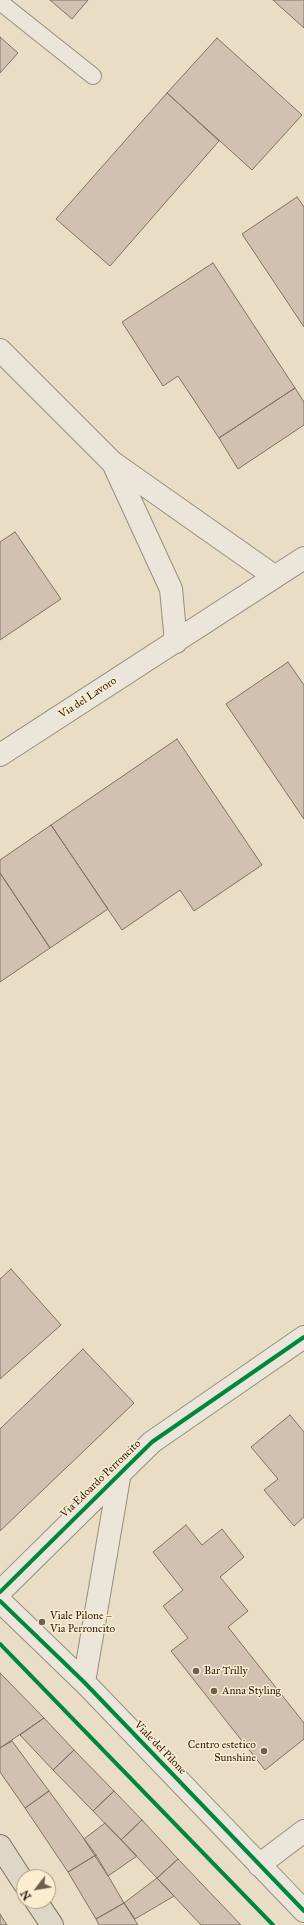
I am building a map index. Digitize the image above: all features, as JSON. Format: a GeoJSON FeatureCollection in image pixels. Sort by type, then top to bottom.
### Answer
{"type":"FeatureCollection","features":[{"type":"Feature","properties":{"kind":"main road"},"geometry":{"type":"LineString","coordinates":[[0,1846],[16,1871]]}},
{"type":"Feature","properties":{"kind":"main road"},"geometry":{"type":"LineString","coordinates":[[41,1909],[52,1925]]}},
{"type":"Feature","properties":{"kind":"street"},"geometry":{"type":"LineString","coordinates":[[0,350],[112,462],[274,576]]}},
{"type":"Feature","properties":{"kind":"street"},"geometry":{"type":"LineString","coordinates":[[112,462],[171,588],[176,642]]}},
{"type":"Feature","properties":{"kind":"street","name":"Via del Lavoro"},"geometry":{"type":"LineString","coordinates":[[0,755],[176,642],[274,576],[304,558]]}},
{"type":"Feature","properties":{"kind":"street","name":"Via Edoardo Perroncito"},"geometry":{"type":"LineString","coordinates":[[0,1592],[152,1442],[304,1337]]}},
{"type":"Feature","properties":{"kind":"street","name":"Via Edoardo Perroncito"},"geometry":{"type":"LineString","coordinates":[[84,1682],[120,1472]]}},
{"type":"Feature","properties":{"kind":"street","name":"Viale del Pilone"},"geometry":{"type":"LineString","coordinates":[[0,1601],[84,1682],[304,1911]]}},
{"type":"Feature","properties":{"kind":"street"},"geometry":{"type":"LineString","coordinates":[[259,1865],[304,1831]]}},
{"type":"Feature","properties":{"kind":"lane"},"geometry":{"type":"LineString","coordinates":[[0,2],[93,76]]}},
{"type":"Feature","properties":{"kind":"building"},"geometry":{"type":"Polygon","coordinates":[[[50,0],[88,0],[72,19],[50,0]]]}},
{"type":"Feature","properties":{"kind":"building"},"geometry":{"type":"Polygon","coordinates":[[[273,0],[304,0],[304,28],[273,0]]]}},
{"type":"Feature","properties":{"kind":"building"},"geometry":{"type":"Polygon","coordinates":[[[0,37],[18,53],[0,73],[0,37]]]}},
{"type":"Feature","properties":{"kind":"building"},"geometry":{"type":"Polygon","coordinates":[[[217,38],[302,115],[252,170],[167,93],[217,38]]]}},
{"type":"Feature","properties":{"kind":"building"},"geometry":{"type":"Polygon","coordinates":[[[167,93],[219,141],[110,266],[56,219],[167,93]]]}},
{"type":"Feature","properties":{"kind":"building"},"geometry":{"type":"Polygon","coordinates":[[[297,197],[304,207],[304,327],[242,234],[297,197]]]}},
{"type":"Feature","properties":{"kind":"building"},"geometry":{"type":"Polygon","coordinates":[[[213,263],[295,388],[219,438],[178,376],[163,386],[122,322],[213,263]]]}},
{"type":"Feature","properties":{"kind":"building"},"geometry":{"type":"Polygon","coordinates":[[[295,388],[304,402],[304,425],[238,469],[219,438],[295,388]]]}},
{"type":"Feature","properties":{"kind":"building"},"geometry":{"type":"Polygon","coordinates":[[[15,532],[61,599],[0,640],[0,542],[15,532]]]}},
{"type":"Feature","properties":{"kind":"building"},"geometry":{"type":"Polygon","coordinates":[[[288,662],[304,685],[304,819],[226,704],[288,662]]]}},
{"type":"Feature","properties":{"kind":"building"},"geometry":{"type":"Polygon","coordinates":[[[177,739],[262,865],[194,911],[180,890],[122,930],[51,825],[177,739]]]}},
{"type":"Feature","properties":{"kind":"building"},"geometry":{"type":"Polygon","coordinates":[[[51,825],[108,909],[50,948],[0,873],[0,860],[51,825]]]}},
{"type":"Feature","properties":{"kind":"building"},"geometry":{"type":"Polygon","coordinates":[[[0,873],[50,948],[0,982],[0,873]]]}},
{"type":"Feature","properties":{"kind":"building"},"geometry":{"type":"Polygon","coordinates":[[[11,1269],[61,1325],[0,1379],[0,1279],[11,1269]]]}},
{"type":"Feature","properties":{"kind":"building"},"geometry":{"type":"Polygon","coordinates":[[[83,1349],[134,1403],[0,1531],[0,1429],[83,1349]]]}},
{"type":"Feature","properties":{"kind":"building"},"geometry":{"type":"Polygon","coordinates":[[[290,1415],[304,1432],[304,1517],[294,1526],[264,1490],[278,1479],[251,1447],[290,1415]]]}},
{"type":"Feature","properties":{"kind":"building"},"geometry":{"type":"Polygon","coordinates":[[[186,1525],[202,1545],[222,1529],[244,1557],[220,1577],[248,1611],[228,1627],[304,1723],[304,1739],[265,1770],[171,1651],[188,1638],[163,1606],[183,1590],[153,1552],[186,1525]]]}},
{"type":"Feature","properties":{"kind":"building"},"geometry":{"type":"Polygon","coordinates":[[[0,1673],[44,1718],[0,1748],[0,1673]]]}},
{"type":"Feature","properties":{"kind":"building"},"geometry":{"type":"Polygon","coordinates":[[[44,1718],[74,1750],[53,1770],[20,1735],[44,1718]]]}},
{"type":"Feature","properties":{"kind":"building"},"geometry":{"type":"Polygon","coordinates":[[[12,1741],[49,1791],[25,1808],[0,1772],[0,1748],[12,1741]]]}},
{"type":"Feature","properties":{"kind":"building"},"geometry":{"type":"Polygon","coordinates":[[[74,1750],[114,1791],[93,1811],[53,1770],[74,1750]]]}},
{"type":"Feature","properties":{"kind":"building"},"geometry":{"type":"Polygon","coordinates":[[[49,1791],[96,1855],[68,1872],[25,1808],[49,1791]]]}},
{"type":"Feature","properties":{"kind":"building"},"geometry":{"type":"Polygon","coordinates":[[[114,1791],[142,1820],[121,1840],[93,1811],[114,1791]]]}},
{"type":"Feature","properties":{"kind":"building"},"geometry":{"type":"Polygon","coordinates":[[[142,1820],[178,1859],[157,1878],[121,1840],[142,1820]]]}},
{"type":"Feature","properties":{"kind":"building"},"geometry":{"type":"Polygon","coordinates":[[[105,1823],[137,1856],[108,1876],[84,1839],[105,1823]]]}},
{"type":"Feature","properties":{"kind":"building"},"geometry":{"type":"Polygon","coordinates":[[[96,1855],[124,1903],[96,1919],[68,1872],[96,1855]]]}},
{"type":"Feature","properties":{"kind":"building"},"geometry":{"type":"Polygon","coordinates":[[[178,1859],[241,1925],[201,1925],[157,1878],[178,1859]]]}},
{"type":"Feature","properties":{"kind":"building"},"geometry":{"type":"Polygon","coordinates":[[[157,1878],[174,1896],[135,1919],[124,1903],[157,1878]]]}},
{"type":"Feature","properties":{"kind":"building"},"geometry":{"type":"Polygon","coordinates":[[[124,1903],[138,1925],[99,1925],[96,1919],[124,1903]]]}},
{"type":"Feature","properties":{"kind":"building"},"geometry":{"type":"Polygon","coordinates":[[[0,1914],[7,1925],[0,1925],[0,1914]]]}},
{"type":"Feature","properties":{"kind":"cycle path"},"geometry":{"type":"LineString","coordinates":[[0,1592],[152,1442],[304,1337]]}},
{"type":"Feature","properties":{"kind":"cycle path"},"geometry":{"type":"LineString","coordinates":[[0,1601],[84,1682],[304,1911]]}},
{"type":"Feature","properties":{"kind":"cycle path"},"geometry":{"type":"LineString","coordinates":[[0,1644],[273,1925]]}},
{"type":"Feature","properties":{"kind":"place","name":"Viale Pilone – Via Perroncito"},"geometry":{"type":"Point","coordinates":[42,1622]}},
{"type":"Feature","properties":{"kind":"place","name":"Bar Trilly"},"geometry":{"type":"Point","coordinates":[196,1671]}},
{"type":"Feature","properties":{"kind":"place","name":"Anna Styling"},"geometry":{"type":"Point","coordinates":[214,1691]}},
{"type":"Feature","properties":{"kind":"place","name":"Centro estetico Sunshine"},"geometry":{"type":"Point","coordinates":[264,1751]}}]}
